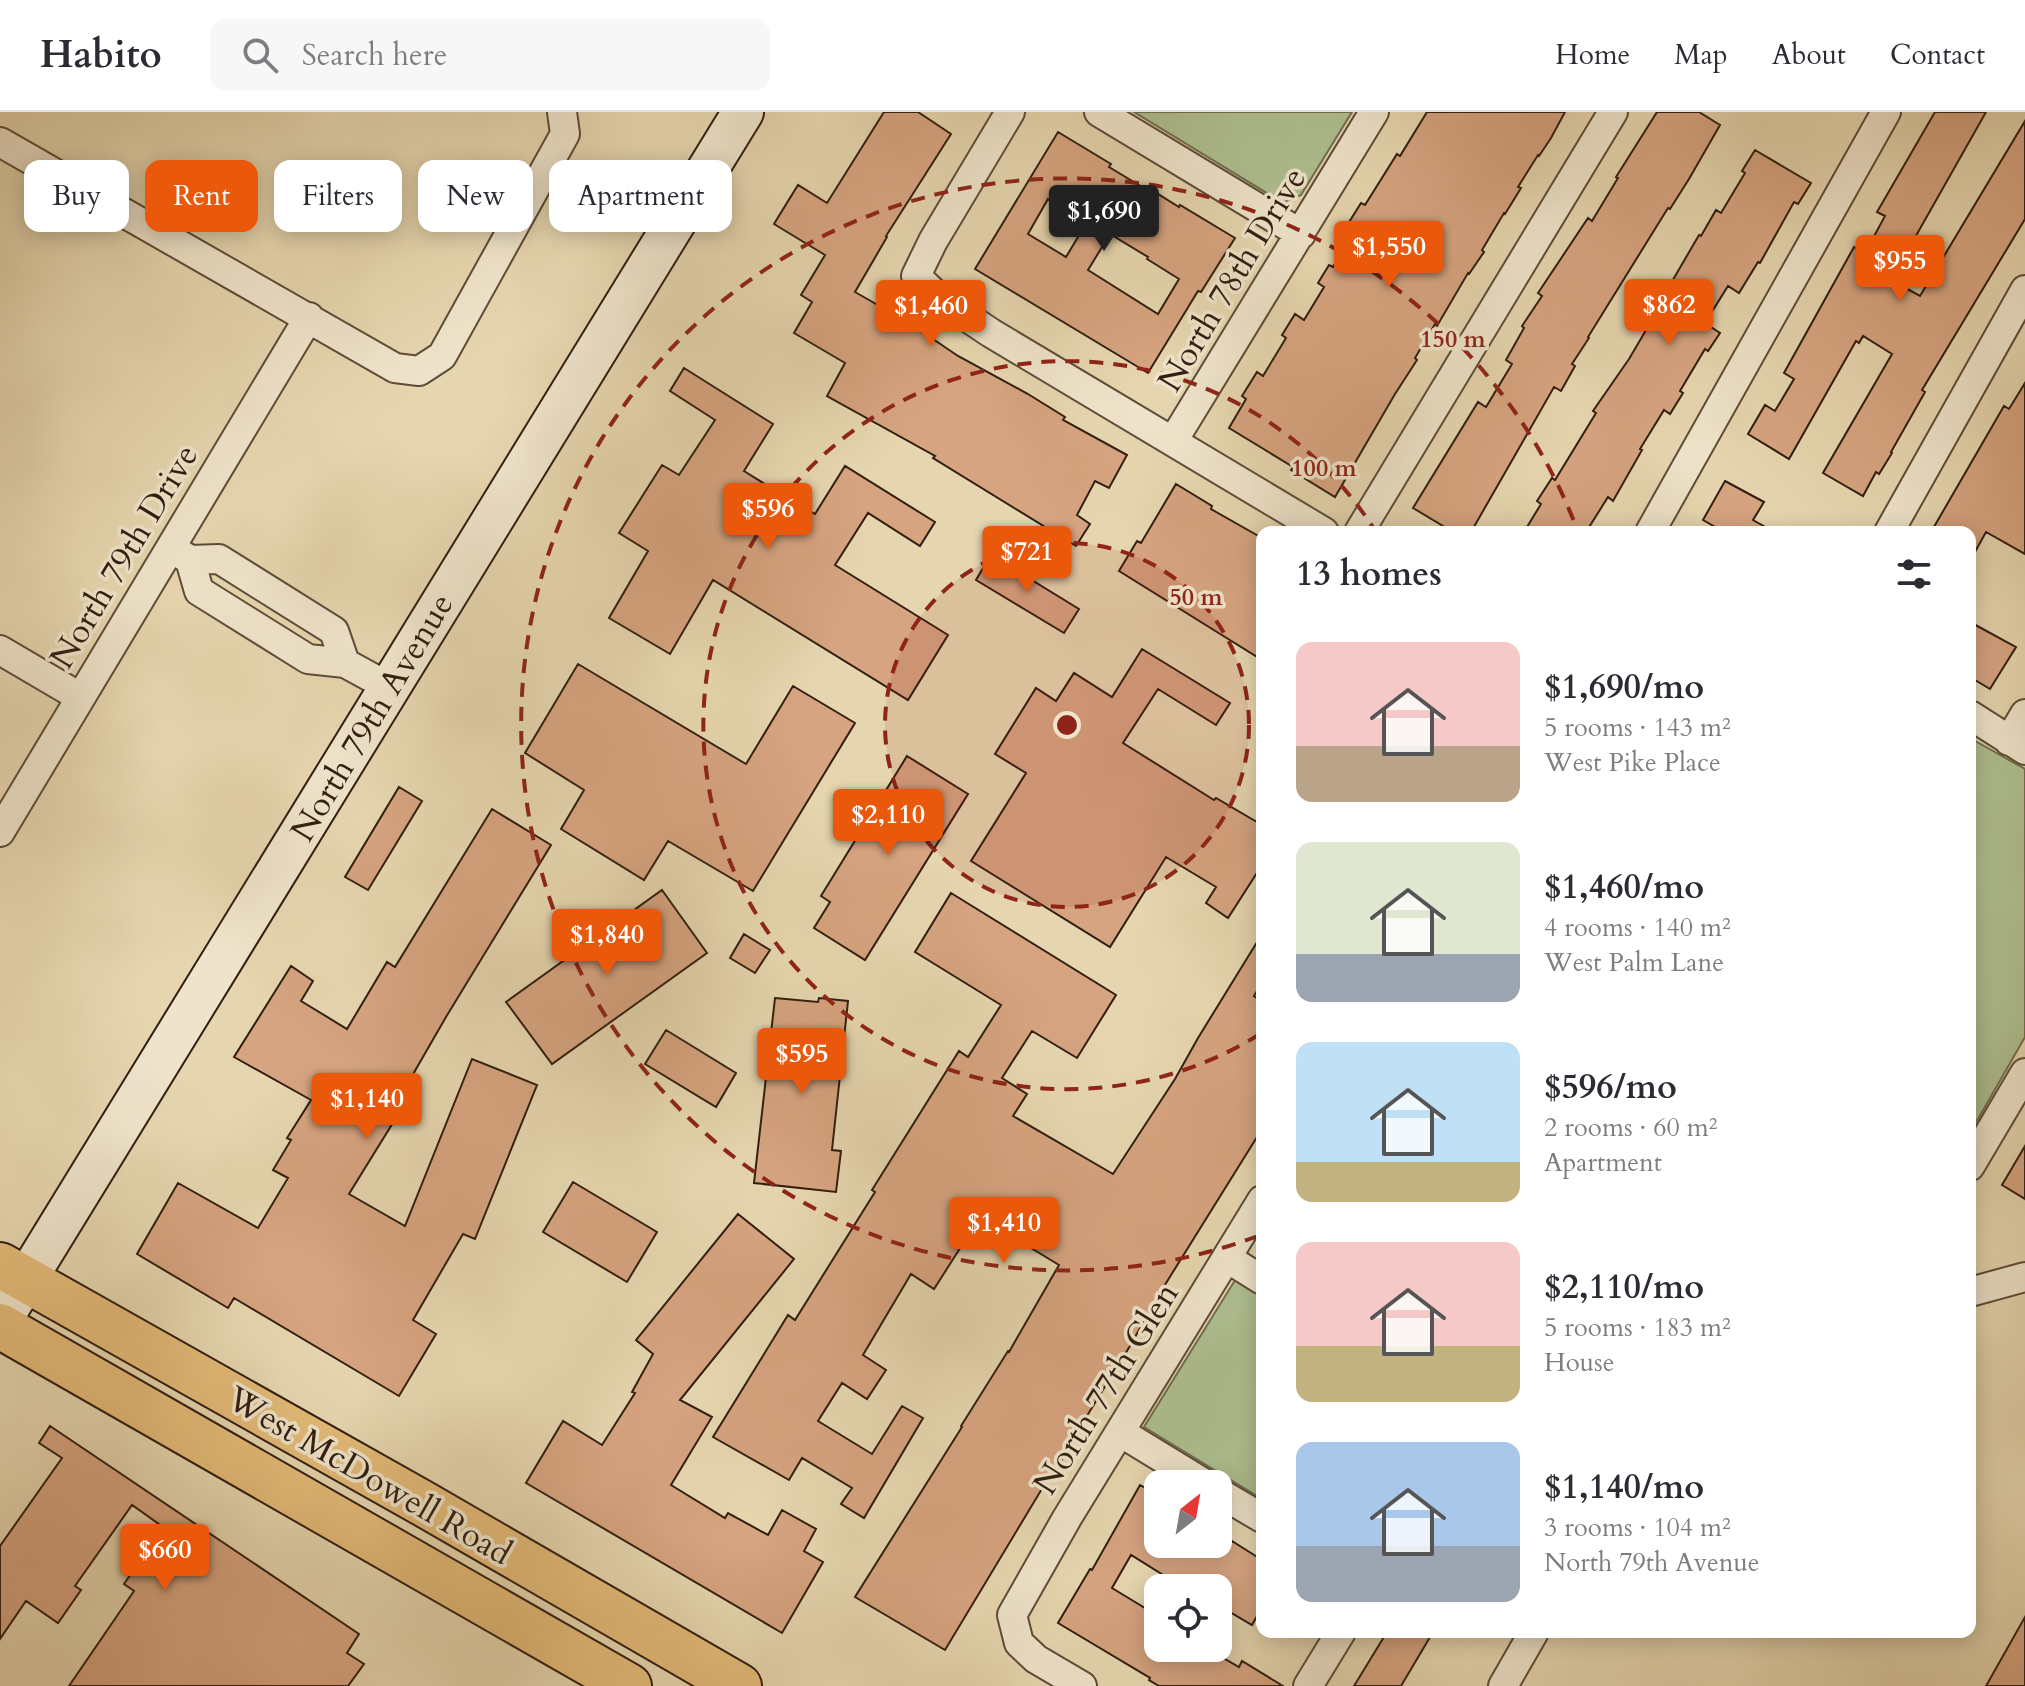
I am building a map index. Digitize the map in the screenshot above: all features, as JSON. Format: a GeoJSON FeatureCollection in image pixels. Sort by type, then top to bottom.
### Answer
{"type":"FeatureCollection","features":[{"type":"Feature","properties":{"kind":"main road","name":"West McDowell Road"},"geometry":{"type":"LineString","coordinates":[[13,1273],[739,1686]]}},
{"type":"Feature","properties":{"kind":"main road","name":"West McDowell Road"},"geometry":{"type":"LineString","coordinates":[[0,1324],[629,1686]]}},
{"type":"Feature","properties":{"kind":"main road"},"geometry":{"type":"LineString","coordinates":[[444,1581],[477,1575],[507,1587],[608,1640],[669,1647]]}},
{"type":"Feature","properties":{"kind":"street","name":"North 79th Avenue"},"geometry":{"type":"LineString","coordinates":[[0,1324],[13,1273],[389,687],[743,112]]}},
{"type":"Feature","properties":{"kind":"street"},"geometry":{"type":"LineString","coordinates":[[1010,112],[933,241],[916,276],[940,299],[991,333],[1314,526]]}},
{"type":"Feature","properties":{"kind":"street"},"geometry":{"type":"LineString","coordinates":[[1099,112],[1301,234]]}},
{"type":"Feature","properties":{"kind":"street","name":"North 78th Drive"},"geometry":{"type":"LineString","coordinates":[[1173,441],[1374,112]]}},
{"type":"Feature","properties":{"kind":"street"},"geometry":{"type":"LineString","coordinates":[[1363,526],[1613,112]]}},
{"type":"Feature","properties":{"kind":"street"},"geometry":{"type":"LineString","coordinates":[[1653,526],[1886,112]]}},
{"type":"Feature","properties":{"kind":"street"},"geometry":{"type":"LineString","coordinates":[[0,142],[395,368],[419,371],[442,356],[565,134],[563,116]]}},
{"type":"Feature","properties":{"kind":"street"},"geometry":{"type":"LineString","coordinates":[[1892,526],[2025,290]]}},
{"type":"Feature","properties":{"kind":"street","name":"North 79th Drive"},"geometry":{"type":"LineString","coordinates":[[0,832],[80,697],[180,553],[309,317]]}},
{"type":"Feature","properties":{"kind":"street"},"geometry":{"type":"LineString","coordinates":[[180,553],[219,559],[334,631],[345,663]]}},
{"type":"Feature","properties":{"kind":"street"},"geometry":{"type":"LineString","coordinates":[[180,553],[199,591],[308,659],[345,663],[389,687]]}},
{"type":"Feature","properties":{"kind":"street"},"geometry":{"type":"LineString","coordinates":[[0,650],[80,697]]}},
{"type":"Feature","properties":{"kind":"street"},"geometry":{"type":"LineString","coordinates":[[1976,719],[2017,746],[2025,714]]}},
{"type":"Feature","properties":{"kind":"street"},"geometry":{"type":"LineString","coordinates":[[1976,1156],[2025,1073]]}},
{"type":"Feature","properties":{"kind":"street","name":"North 77th Glen"},"geometry":{"type":"LineString","coordinates":[[1082,1686],[1036,1659],[1019,1643],[1012,1615],[1059,1531],[1256,1210]]}},
{"type":"Feature","properties":{"kind":"street"},"geometry":{"type":"LineString","coordinates":[[1227,1258],[1256,1276]]}},
{"type":"Feature","properties":{"kind":"street"},"geometry":{"type":"LineString","coordinates":[[1976,1290],[2025,1277]]}},
{"type":"Feature","properties":{"kind":"street"},"geometry":{"type":"LineString","coordinates":[[1120,1432],[1182,1470]]}},
{"type":"Feature","properties":{"kind":"street"},"geometry":{"type":"LineString","coordinates":[[1232,1500],[1256,1514]]}},
{"type":"Feature","properties":{"kind":"street"},"geometry":{"type":"LineString","coordinates":[[1308,1686],[1337,1638]]}},
{"type":"Feature","properties":{"kind":"street"},"geometry":{"type":"LineString","coordinates":[[1503,1686],[1531,1638]]}},
{"type":"Feature","properties":{"kind":"green space"},"geometry":{"type":"Polygon","coordinates":[[[1134,112],[1352,112],[1301,195],[1283,203],[1134,112]]]}},
{"type":"Feature","properties":{"kind":"green space"},"geometry":{"type":"Polygon","coordinates":[[[1976,741],[2025,769],[2025,1037],[1976,1123],[1976,741]]]}},
{"type":"Feature","properties":{"kind":"green space"},"geometry":{"type":"Polygon","coordinates":[[[1237,1277],[1256,1288],[1256,1495],[1232,1481],[1232,1470],[1214,1470],[1144,1427],[1237,1277]]]}},
{"type":"Feature","properties":{"kind":"building"},"geometry":{"type":"Polygon","coordinates":[[[884,112],[918,112],[951,134],[886,236],[855,292],[958,356],[1028,394],[1065,417],[1063,420],[1127,455],[1109,488],[1095,481],[1077,515],[1090,524],[1076,546],[933,458],[935,456],[827,396],[845,363],[794,333],[812,302],[801,295],[825,255],[774,224],[798,185],[827,203],[884,112]]]}},
{"type":"Feature","properties":{"kind":"building"},"geometry":{"type":"Polygon","coordinates":[[[1427,112],[1565,112],[1518,187],[1521,188],[1482,250],[1484,252],[1437,326],[1435,324],[1415,358],[1417,360],[1335,497],[1229,428],[1246,399],[1242,396],[1257,372],[1263,376],[1286,338],[1282,335],[1295,314],[1304,320],[1324,287],[1318,283],[1329,265],[1333,267],[1354,232],[1346,227],[1361,203],[1365,205],[1427,112]]]}},
{"type":"Feature","properties":{"kind":"building"},"geometry":{"type":"Polygon","coordinates":[[[1657,112],[1699,112],[1720,125],[1588,337],[1561,391],[1554,387],[1474,526],[1443,526],[1413,508],[1478,402],[1486,407],[1512,364],[1506,360],[1524,328],[1522,326],[1542,296],[1538,293],[1588,218],[1592,221],[1657,112]]]}},
{"type":"Feature","properties":{"kind":"building"},"geometry":{"type":"Polygon","coordinates":[[[1935,112],[1986,112],[1891,280],[1920,296],[2025,121],[2025,219],[1922,390],[1925,392],[1892,453],[1879,474],[1876,472],[1863,496],[1823,473],[1892,354],[1863,336],[1859,343],[1856,341],[1789,459],[1748,434],[1765,405],[1775,411],[1794,379],[1784,373],[1854,247],[1865,253],[1885,216],[1877,212],[1935,112]]]}},
{"type":"Feature","properties":{"kind":"building"},"geometry":{"type":"Polygon","coordinates":[[[1058,132],[1149,191],[1180,205],[1235,238],[1148,373],[975,269],[1058,132]],[[1048,199],[1028,234],[1066,257],[1087,222],[1048,199]],[[1110,234],[1088,270],[1158,314],[1179,279],[1110,234]]]}},
{"type":"Feature","properties":{"kind":"building"},"geometry":{"type":"Polygon","coordinates":[[[1755,150],[1811,183],[1798,204],[1794,202],[1760,263],[1739,293],[1728,286],[1705,323],[1720,333],[1708,351],[1705,349],[1670,414],[1664,410],[1613,501],[1608,497],[1590,526],[1528,526],[1541,504],[1537,501],[1552,478],[1555,480],[1596,413],[1593,411],[1629,359],[1699,235],[1716,210],[1721,213],[1745,173],[1742,171],[1755,150]]]}},
{"type":"Feature","properties":{"kind":"building"},"geometry":{"type":"Polygon","coordinates":[[[684,368],[773,424],[744,471],[784,496],[815,514],[845,466],[935,522],[920,546],[868,513],[835,565],[948,635],[908,700],[713,580],[670,654],[609,618],[648,551],[619,533],[662,465],[679,475],[715,420],[670,391],[684,368]]]}},
{"type":"Feature","properties":{"kind":"building"},"geometry":{"type":"Polygon","coordinates":[[[2025,383],[2025,554],[1986,532],[1976,550],[1976,526],[1934,526],[2004,406],[2009,409],[2025,383]]]}},
{"type":"Feature","properties":{"kind":"building"},"geometry":{"type":"Polygon","coordinates":[[[1725,481],[1764,502],[1753,520],[1764,526],[1714,526],[1703,520],[1725,481]]]}},
{"type":"Feature","properties":{"kind":"building"},"geometry":{"type":"Polygon","coordinates":[[[1176,484],[1212,506],[1211,509],[1256,535],[1256,656],[1119,571],[1137,541],[1141,543],[1176,484]]]}},
{"type":"Feature","properties":{"kind":"building"},"geometry":{"type":"Polygon","coordinates":[[[991,555],[1079,609],[1064,633],[976,580],[991,555]]]}},
{"type":"Feature","properties":{"kind":"building"},"geometry":{"type":"Polygon","coordinates":[[[1976,625],[2016,647],[1990,689],[1976,681],[1976,625]]]}},
{"type":"Feature","properties":{"kind":"building"},"geometry":{"type":"Polygon","coordinates":[[[1142,649],[1230,703],[1216,725],[1158,689],[1123,743],[1214,800],[1216,798],[1256,821],[1256,874],[1228,918],[1206,903],[1216,887],[1166,857],[1110,947],[971,861],[1026,773],[995,754],[1036,688],[1056,701],[1074,673],[1112,697],[1142,649]]]}},
{"type":"Feature","properties":{"kind":"building"},"geometry":{"type":"Polygon","coordinates":[[[578,664],[746,764],[793,686],[855,723],[753,891],[668,841],[644,880],[561,829],[584,790],[525,753],[578,664]]]}},
{"type":"Feature","properties":{"kind":"building"},"geometry":{"type":"Polygon","coordinates":[[[907,756],[968,794],[865,960],[814,928],[830,902],[821,896],[907,756]]]}},
{"type":"Feature","properties":{"kind":"building"},"geometry":{"type":"Polygon","coordinates":[[[399,787],[422,801],[368,890],[345,877],[399,787]]]}},
{"type":"Feature","properties":{"kind":"building"},"geometry":{"type":"Polygon","coordinates":[[[492,809],[551,845],[446,1017],[408,1083],[415,1087],[349,1194],[405,1226],[472,1059],[537,1085],[475,1239],[463,1234],[413,1320],[436,1334],[399,1396],[234,1298],[228,1308],[137,1254],[178,1183],[258,1228],[288,1178],[273,1170],[291,1140],[287,1138],[311,1100],[234,1057],[291,966],[313,981],[301,1001],[347,1029],[387,962],[395,967],[492,809]]]}},
{"type":"Feature","properties":{"kind":"building"},"geometry":{"type":"Polygon","coordinates":[[[662,890],[707,953],[552,1064],[506,1002],[662,890]]]}},
{"type":"Feature","properties":{"kind":"building"},"geometry":{"type":"Polygon","coordinates":[[[951,893],[1116,995],[1077,1058],[1032,1031],[1002,1078],[1027,1094],[1013,1116],[1113,1174],[1175,1079],[1256,944],[1256,1139],[945,1650],[855,1597],[1009,1352],[1059,1265],[980,1217],[934,1289],[911,1274],[863,1355],[886,1370],[867,1399],[842,1383],[818,1421],[872,1454],[902,1406],[923,1418],[864,1518],[841,1504],[852,1488],[802,1458],[789,1480],[713,1437],[788,1315],[795,1320],[959,1051],[968,1057],[1001,1005],[915,952],[951,893]]]}},
{"type":"Feature","properties":{"kind":"building"},"geometry":{"type":"Polygon","coordinates":[[[744,934],[770,950],[755,973],[730,958],[744,934]]]}},
{"type":"Feature","properties":{"kind":"building"},"geometry":{"type":"Polygon","coordinates":[[[775,998],[848,1001],[832,1150],[841,1151],[836,1192],[754,1183],[775,998]]]}},
{"type":"Feature","properties":{"kind":"building"},"geometry":{"type":"Polygon","coordinates":[[[666,1030],[736,1073],[716,1107],[645,1064],[666,1030]]]}},
{"type":"Feature","properties":{"kind":"building"},"geometry":{"type":"Polygon","coordinates":[[[2025,1146],[2025,1199],[2002,1185],[2025,1146]]]}},
{"type":"Feature","properties":{"kind":"building"},"geometry":{"type":"Polygon","coordinates":[[[573,1182],[657,1232],[627,1282],[543,1232],[573,1182]]]}},
{"type":"Feature","properties":{"kind":"building"},"geometry":{"type":"Polygon","coordinates":[[[738,1214],[794,1259],[680,1400],[712,1417],[671,1485],[725,1518],[728,1513],[768,1535],[782,1510],[816,1529],[804,1551],[823,1562],[782,1633],[526,1483],[563,1421],[602,1445],[635,1393],[632,1392],[653,1354],[636,1340],[738,1214]]]}},
{"type":"Feature","properties":{"kind":"building"},"geometry":{"type":"Polygon","coordinates":[[[50,1426],[359,1634],[347,1653],[364,1664],[348,1686],[69,1686],[134,1591],[124,1584],[163,1527],[132,1505],[75,1586],[81,1590],[58,1623],[26,1601],[0,1639],[0,1546],[62,1458],[39,1443],[50,1426]]]}},
{"type":"Feature","properties":{"kind":"building"},"geometry":{"type":"Polygon","coordinates":[[[1140,1485],[1144,1487],[1144,1558],[1232,1558],[1232,1541],[1256,1556],[1256,1618],[1252,1625],[1232,1613],[1232,1574],[1162,1574],[1131,1555],[1112,1588],[1144,1607],[1144,1662],[1230,1662],[1239,1667],[1242,1661],[1283,1686],[1159,1686],[1149,1680],[1058,1623],[1140,1485]]]}},
{"type":"Feature","properties":{"kind":"building"},"geometry":{"type":"Polygon","coordinates":[[[2025,1617],[2025,1686],[1986,1686],[2025,1617]]]}},
{"type":"Feature","properties":{"kind":"building"},"geometry":{"type":"Polygon","coordinates":[[[1383,1638],[1429,1638],[1401,1686],[1354,1686],[1383,1638]]]}}]}
